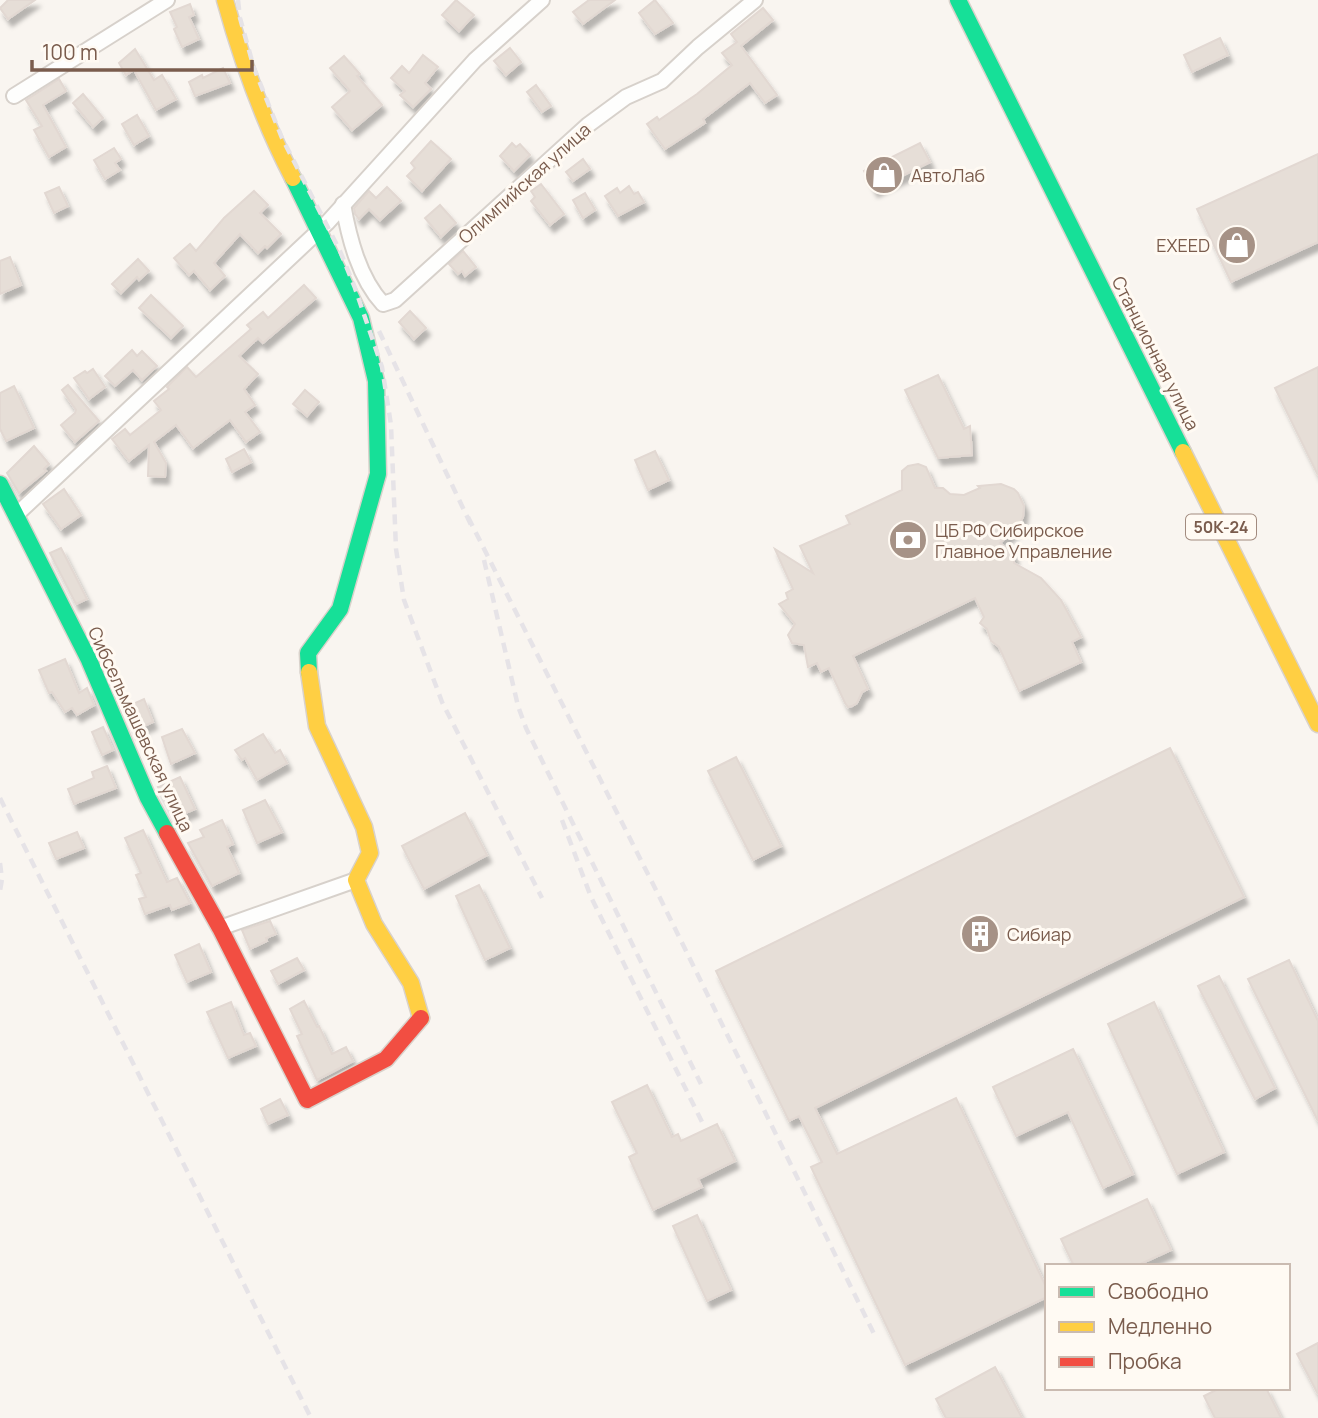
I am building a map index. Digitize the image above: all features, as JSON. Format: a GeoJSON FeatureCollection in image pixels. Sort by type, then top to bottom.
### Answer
{"type":"FeatureCollection","features":[{"type":"Feature","properties":{"kind":"street"},"geometry":{"type":"LineString","coordinates":[[14,96],[167,0]]}},
{"type":"Feature","properties":{"kind":"street"},"geometry":{"type":"LineString","coordinates":[[220,928],[356,880],[370,853],[364,827],[317,726],[309,682],[308,653],[340,609],[378,474],[376,382],[361,318],[320,230],[278,150],[241,57],[225,0]]}},
{"type":"Feature","properties":{"kind":"street"},"geometry":{"type":"LineString","coordinates":[[16,515],[320,230],[475,60],[542,0]]}},
{"type":"Feature","properties":{"kind":"street","name":"Олимпийская улица"},"geometry":{"type":"LineString","coordinates":[[343,204],[348,230],[370,289],[383,304],[395,300],[588,125],[626,96],[662,81],[755,0]]}},
{"type":"Feature","properties":{"kind":"street","name":"Станционная улица"},"geometry":{"type":"LineString","coordinates":[[958,0],[1168,417],[1318,723]]}},
{"type":"Feature","properties":{"kind":"street","name":"Сибсельмашевская улица"},"geometry":{"type":"LineString","coordinates":[[0,484],[89,660],[148,798],[220,928],[307,1100],[386,1059],[422,1017],[411,982],[374,924],[356,880]]}},
{"type":"Feature","properties":{"kind":"building"},"geometry":{"type":"Polygon","coordinates":[[[8,0],[35,0],[8,19],[0,8],[8,0]]]}},
{"type":"Feature","properties":{"kind":"building"},"geometry":{"type":"Polygon","coordinates":[[[456,0],[474,15],[459,31],[442,15],[456,0]]]}},
{"type":"Feature","properties":{"kind":"building"},"geometry":{"type":"Polygon","coordinates":[[[589,0],[615,0],[583,24],[573,12],[589,0]]]}},
{"type":"Feature","properties":{"kind":"building"},"geometry":{"type":"Polygon","coordinates":[[[655,0],[673,23],[655,34],[639,13],[655,0]]]}},
{"type":"Feature","properties":{"kind":"building"},"geometry":{"type":"Polygon","coordinates":[[[190,4],[194,15],[189,17],[199,39],[182,47],[170,12],[190,4]]]}},
{"type":"Feature","properties":{"kind":"building"},"geometry":{"type":"Polygon","coordinates":[[[763,8],[773,20],[741,46],[777,95],[765,103],[750,83],[703,119],[705,123],[665,149],[647,124],[657,117],[659,120],[697,94],[732,65],[722,53],[737,42],[731,34],[763,8]]]}},
{"type":"Feature","properties":{"kind":"building"},"geometry":{"type":"Polygon","coordinates":[[[1220,38],[1228,55],[1192,72],[1184,55],[1220,38]]]}},
{"type":"Feature","properties":{"kind":"building"},"geometry":{"type":"Polygon","coordinates":[[[510,48],[521,62],[506,75],[494,61],[510,48]]]}},
{"type":"Feature","properties":{"kind":"building"},"geometry":{"type":"Polygon","coordinates":[[[135,49],[154,80],[162,75],[176,99],[156,110],[134,70],[126,75],[119,63],[135,49]]]}},
{"type":"Feature","properties":{"kind":"building"},"geometry":{"type":"Polygon","coordinates":[[[423,55],[438,67],[425,83],[431,89],[413,107],[400,95],[405,91],[391,78],[402,66],[409,73],[423,55]]]}},
{"type":"Feature","properties":{"kind":"building"},"geometry":{"type":"Polygon","coordinates":[[[344,56],[382,105],[352,130],[332,107],[350,91],[330,68],[344,56]]]}},
{"type":"Feature","properties":{"kind":"building"},"geometry":{"type":"Polygon","coordinates":[[[223,68],[230,83],[195,96],[189,82],[223,68]]]}},
{"type":"Feature","properties":{"kind":"building"},"geometry":{"type":"Polygon","coordinates":[[[59,79],[66,91],[43,105],[66,147],[49,157],[34,130],[42,126],[26,100],[59,79]]]}},
{"type":"Feature","properties":{"kind":"building"},"geometry":{"type":"Polygon","coordinates":[[[536,85],[551,106],[542,112],[527,92],[536,85]]]}},
{"type":"Feature","properties":{"kind":"building"},"geometry":{"type":"Polygon","coordinates":[[[83,94],[103,118],[93,127],[73,103],[83,94]]]}},
{"type":"Feature","properties":{"kind":"building"},"geometry":{"type":"Polygon","coordinates":[[[137,115],[149,136],[134,145],[122,124],[137,115]]]}},
{"type":"Feature","properties":{"kind":"building"},"geometry":{"type":"Polygon","coordinates":[[[431,141],[451,159],[422,191],[407,176],[415,168],[411,163],[431,141]]]}},
{"type":"Feature","properties":{"kind":"building"},"geometry":{"type":"Polygon","coordinates":[[[512,143],[516,147],[520,144],[530,155],[514,171],[500,156],[512,143]]]}},
{"type":"Feature","properties":{"kind":"building"},"geometry":{"type":"Polygon","coordinates":[[[920,143],[930,162],[874,190],[864,171],[920,143]]]}},
{"type":"Feature","properties":{"kind":"building"},"geometry":{"type":"Polygon","coordinates":[[[114,148],[121,159],[115,163],[120,170],[105,179],[94,160],[114,148]]]}},
{"type":"Feature","properties":{"kind":"building"},"geometry":{"type":"Polygon","coordinates":[[[1318,154],[1318,242],[1231,282],[1197,209],[1318,154]]]}},
{"type":"Feature","properties":{"kind":"building"},"geometry":{"type":"Polygon","coordinates":[[[583,159],[590,169],[573,181],[566,172],[583,159]]]}},
{"type":"Feature","properties":{"kind":"building"},"geometry":{"type":"Polygon","coordinates":[[[541,184],[564,214],[550,225],[531,201],[535,197],[531,191],[541,184]]]}},
{"type":"Feature","properties":{"kind":"building"},"geometry":{"type":"Polygon","coordinates":[[[629,186],[634,194],[638,192],[644,202],[618,216],[605,196],[617,188],[620,193],[629,186]]]}},
{"type":"Feature","properties":{"kind":"building"},"geometry":{"type":"Polygon","coordinates":[[[59,187],[68,206],[54,213],[45,193],[59,187]]]}},
{"type":"Feature","properties":{"kind":"building"},"geometry":{"type":"Polygon","coordinates":[[[387,187],[401,201],[380,220],[369,209],[359,219],[354,208],[369,191],[376,198],[387,187]]]}},
{"type":"Feature","properties":{"kind":"building"},"geometry":{"type":"Polygon","coordinates":[[[254,191],[268,205],[260,213],[281,234],[258,253],[240,234],[214,263],[225,276],[210,290],[194,271],[189,275],[174,258],[190,244],[196,251],[224,218],[254,191]]]}},
{"type":"Feature","properties":{"kind":"building"},"geometry":{"type":"Polygon","coordinates":[[[585,193],[595,210],[583,218],[573,200],[585,193]]]}},
{"type":"Feature","properties":{"kind":"building"},"geometry":{"type":"Polygon","coordinates":[[[440,205],[456,223],[441,237],[425,218],[440,205]]]}},
{"type":"Feature","properties":{"kind":"building"},"geometry":{"type":"Polygon","coordinates":[[[463,251],[476,267],[465,276],[462,271],[458,274],[449,264],[463,251]]]}},
{"type":"Feature","properties":{"kind":"building"},"geometry":{"type":"Polygon","coordinates":[[[10,257],[21,285],[0,294],[0,261],[10,257]]]}},
{"type":"Feature","properties":{"kind":"building"},"geometry":{"type":"Polygon","coordinates":[[[138,259],[149,271],[139,280],[137,277],[121,293],[112,284],[138,259]]]}},
{"type":"Feature","properties":{"kind":"building"},"geometry":{"type":"Polygon","coordinates":[[[304,285],[316,298],[263,343],[258,338],[239,356],[258,374],[244,389],[255,405],[245,412],[260,432],[246,442],[230,420],[193,448],[176,425],[154,442],[166,463],[165,477],[148,476],[149,445],[129,461],[112,439],[125,429],[130,435],[161,410],[154,401],[169,389],[167,387],[187,367],[196,377],[251,329],[247,325],[263,312],[268,318],[304,285]]]}},
{"type":"Feature","properties":{"kind":"building"},"geometry":{"type":"Polygon","coordinates":[[[151,295],[183,326],[171,338],[139,308],[151,295]]]}},
{"type":"Feature","properties":{"kind":"building"},"geometry":{"type":"Polygon","coordinates":[[[410,311],[426,328],[414,339],[399,322],[410,311]]]}},
{"type":"Feature","properties":{"kind":"building"},"geometry":{"type":"Polygon","coordinates":[[[132,350],[137,356],[142,351],[157,366],[142,380],[133,370],[115,386],[105,376],[132,350]]]}},
{"type":"Feature","properties":{"kind":"building"},"geometry":{"type":"Polygon","coordinates":[[[1318,367],[1318,475],[1275,388],[1318,367]]]}},
{"type":"Feature","properties":{"kind":"building"},"geometry":{"type":"Polygon","coordinates":[[[93,369],[105,387],[89,399],[74,378],[93,369]]]}},
{"type":"Feature","properties":{"kind":"building"},"geometry":{"type":"Polygon","coordinates":[[[938,375],[964,429],[970,426],[972,455],[938,458],[905,390],[938,375]]]}},
{"type":"Feature","properties":{"kind":"building"},"geometry":{"type":"Polygon","coordinates":[[[68,385],[99,421],[75,442],[61,425],[76,410],[62,390],[68,385]]]}},
{"type":"Feature","properties":{"kind":"building"},"geometry":{"type":"Polygon","coordinates":[[[14,386],[34,428],[6,441],[0,429],[0,393],[14,386]]]}},
{"type":"Feature","properties":{"kind":"building"},"geometry":{"type":"Polygon","coordinates":[[[305,390],[319,402],[307,416],[293,404],[305,390]]]}},
{"type":"Feature","properties":{"kind":"building"},"geometry":{"type":"Polygon","coordinates":[[[34,446],[49,464],[44,469],[46,471],[19,493],[7,473],[34,446]]]}},
{"type":"Feature","properties":{"kind":"building"},"geometry":{"type":"Polygon","coordinates":[[[244,449],[251,462],[232,472],[226,459],[244,449]]]}},
{"type":"Feature","properties":{"kind":"building"},"geometry":{"type":"Polygon","coordinates":[[[655,451],[669,480],[648,490],[635,460],[655,451]]]}},
{"type":"Feature","properties":{"kind":"building","name":"ЦБ РФ Сибирское Главное Управление"},"geometry":{"type":"Polygon","coordinates":[[[918,464],[926,467],[935,488],[943,488],[950,494],[964,495],[980,488],[978,486],[1001,484],[1018,493],[1024,506],[1023,517],[1018,527],[1000,543],[1014,554],[1014,563],[1041,578],[1061,600],[1081,637],[1072,642],[1081,662],[1019,691],[999,647],[991,641],[987,629],[980,623],[984,617],[975,598],[853,656],[868,689],[862,692],[857,703],[852,706],[848,707],[845,703],[829,668],[821,672],[817,663],[808,667],[804,645],[792,643],[788,635],[795,624],[779,604],[788,599],[786,593],[793,589],[775,549],[813,573],[800,546],[850,524],[846,516],[902,490],[902,471],[908,466],[918,464]]]}},
{"type":"Feature","properties":{"kind":"building"},"geometry":{"type":"Polygon","coordinates":[[[64,489],[81,515],[61,529],[43,504],[64,489]]]}},
{"type":"Feature","properties":{"kind":"building"},"geometry":{"type":"Polygon","coordinates":[[[61,548],[87,599],[76,604],[50,553],[61,548]]]}},
{"type":"Feature","properties":{"kind":"building"},"geometry":{"type":"Polygon","coordinates":[[[65,659],[79,693],[87,688],[94,705],[77,715],[72,708],[65,712],[52,692],[49,693],[39,670],[65,659]]]}},
{"type":"Feature","properties":{"kind":"building"},"geometry":{"type":"Polygon","coordinates":[[[144,699],[153,722],[133,731],[124,708],[144,699]]]}},
{"type":"Feature","properties":{"kind":"building"},"geometry":{"type":"Polygon","coordinates":[[[103,727],[113,750],[102,755],[92,732],[103,727]]]}},
{"type":"Feature","properties":{"kind":"building"},"geometry":{"type":"Polygon","coordinates":[[[182,729],[195,753],[171,764],[162,737],[182,729]]]}},
{"type":"Feature","properties":{"kind":"building"},"geometry":{"type":"Polygon","coordinates":[[[263,734],[275,753],[280,750],[287,763],[257,780],[245,758],[242,760],[235,750],[263,734]]]}},
{"type":"Feature","properties":{"kind":"building","name":"Сибиар"},"geometry":{"type":"Polygon","coordinates":[[[1170,748],[1244,897],[815,1108],[837,1154],[956,1098],[1045,1285],[1045,1298],[905,1365],[811,1167],[822,1162],[799,1116],[789,1121],[716,971],[1170,748]]]}},
{"type":"Feature","properties":{"kind":"building"},"geometry":{"type":"Polygon","coordinates":[[[736,757],[781,846],[753,860],[708,771],[736,757]]]}},
{"type":"Feature","properties":{"kind":"building"},"geometry":{"type":"Polygon","coordinates":[[[107,766],[116,788],[74,804],[68,789],[94,778],[92,772],[107,766]]]}},
{"type":"Feature","properties":{"kind":"building"},"geometry":{"type":"Polygon","coordinates":[[[180,777],[195,809],[174,818],[158,787],[180,777]]]}},
{"type":"Feature","properties":{"kind":"building"},"geometry":{"type":"Polygon","coordinates":[[[265,800],[282,832],[257,843],[243,810],[265,800]]]}},
{"type":"Feature","properties":{"kind":"building"},"geometry":{"type":"Polygon","coordinates":[[[465,813],[487,855],[424,889],[402,846],[465,813]]]}},
{"type":"Feature","properties":{"kind":"building"},"geometry":{"type":"Polygon","coordinates":[[[222,820],[233,844],[227,847],[239,873],[212,886],[188,843],[204,837],[200,830],[222,820]]]}},
{"type":"Feature","properties":{"kind":"building"},"geometry":{"type":"Polygon","coordinates":[[[143,830],[167,882],[177,878],[190,903],[172,910],[170,905],[145,914],[139,899],[146,897],[136,875],[141,873],[125,838],[143,830]]]}},
{"type":"Feature","properties":{"kind":"building"},"geometry":{"type":"Polygon","coordinates":[[[77,832],[84,848],[56,859],[49,843],[77,832]]]}},
{"type":"Feature","properties":{"kind":"building"},"geometry":{"type":"Polygon","coordinates":[[[479,885],[510,948],[485,960],[456,896],[479,885]]]}},
{"type":"Feature","properties":{"kind":"building"},"geometry":{"type":"Polygon","coordinates":[[[270,921],[276,934],[250,949],[242,930],[270,921]]]}},
{"type":"Feature","properties":{"kind":"building"},"geometry":{"type":"Polygon","coordinates":[[[199,944],[211,972],[187,982],[175,955],[199,944]]]}},
{"type":"Feature","properties":{"kind":"building"},"geometry":{"type":"Polygon","coordinates":[[[297,958],[304,970],[278,984],[271,971],[297,958]]]}},
{"type":"Feature","properties":{"kind":"building"},"geometry":{"type":"Polygon","coordinates":[[[1289,960],[1318,1021],[1318,1121],[1248,979],[1289,960]]]}},
{"type":"Feature","properties":{"kind":"building"},"geometry":{"type":"Polygon","coordinates":[[[1219,976],[1275,1088],[1255,1099],[1198,986],[1219,976]]]}},
{"type":"Feature","properties":{"kind":"building"},"geometry":{"type":"Polygon","coordinates":[[[304,1001],[332,1054],[346,1047],[353,1061],[317,1080],[297,1036],[302,1034],[290,1009],[304,1001]]]}},
{"type":"Feature","properties":{"kind":"building"},"geometry":{"type":"Polygon","coordinates":[[[231,1002],[244,1035],[250,1033],[256,1046],[228,1058],[207,1012],[231,1002]]]}},
{"type":"Feature","properties":{"kind":"building"},"geometry":{"type":"Polygon","coordinates":[[[1154,1002],[1224,1152],[1177,1174],[1108,1024],[1154,1002]]]}},
{"type":"Feature","properties":{"kind":"building"},"geometry":{"type":"Polygon","coordinates":[[[1073,1049],[1133,1174],[1103,1188],[1068,1112],[1016,1136],[993,1087],[1073,1049]]]}},
{"type":"Feature","properties":{"kind":"building"},"geometry":{"type":"Polygon","coordinates":[[[647,1085],[672,1137],[678,1134],[681,1141],[717,1124],[735,1161],[698,1179],[702,1187],[653,1210],[629,1157],[637,1153],[612,1102],[647,1085]]]}},
{"type":"Feature","properties":{"kind":"building"},"geometry":{"type":"Polygon","coordinates":[[[280,1099],[288,1115],[268,1124],[261,1109],[280,1099]]]}},
{"type":"Feature","properties":{"kind":"building"},"geometry":{"type":"Polygon","coordinates":[[[1147,1199],[1171,1250],[1140,1264],[1073,1264],[1061,1239],[1147,1199]]]}},
{"type":"Feature","properties":{"kind":"building"},"geometry":{"type":"Polygon","coordinates":[[[697,1215],[731,1290],[707,1301],[673,1226],[697,1215]]]}},
{"type":"Feature","properties":{"kind":"building"},"geometry":{"type":"Polygon","coordinates":[[[1318,1343],[1318,1394],[1297,1354],[1318,1343]]]}},
{"type":"Feature","properties":{"kind":"building"},"geometry":{"type":"Polygon","coordinates":[[[995,1367],[1022,1418],[946,1418],[936,1399],[995,1367]]]}},
{"type":"Feature","properties":{"kind":"building"},"geometry":{"type":"Polygon","coordinates":[[[1216,1390],[1267,1390],[1281,1418],[1215,1418],[1204,1396],[1216,1390]]]}},
{"type":"Feature","properties":{"kind":"railway"},"geometry":{"type":"LineString","coordinates":[[238,0],[240,18],[254,68],[282,138],[340,251],[382,367],[391,425],[396,549],[404,600],[442,702],[542,898]]}},
{"type":"Feature","properties":{"kind":"railway"},"geometry":{"type":"LineString","coordinates":[[379,331],[472,527]]}},
{"type":"Feature","properties":{"kind":"railway"},"geometry":{"type":"LineString","coordinates":[[468,517],[662,902],[875,1336]]}},
{"type":"Feature","properties":{"kind":"railway"},"geometry":{"type":"LineString","coordinates":[[484,560],[518,706],[526,728],[701,1084]]}},
{"type":"Feature","properties":{"kind":"railway"},"geometry":{"type":"LineString","coordinates":[[0,798],[311,1418]]}},
{"type":"Feature","properties":{"kind":"railway"},"geometry":{"type":"LineString","coordinates":[[562,820],[591,897],[702,1122]]}},
{"type":"Feature","properties":{"kind":"railway"},"geometry":{"type":"LineString","coordinates":[[0,863],[0,891]]}},
{"type":"Feature","properties":{"kind":"traffic: fast"},"geometry":{"type":"LineString","coordinates":[[958,0],[1183,452]]}},
{"type":"Feature","properties":{"kind":"traffic: fast"},"geometry":{"type":"LineString","coordinates":[[293,178],[361,318],[376,381],[378,474],[340,609],[308,653],[309,672]]}},
{"type":"Feature","properties":{"kind":"traffic: fast"},"geometry":{"type":"LineString","coordinates":[[0,484],[89,660],[148,798],[167,833]]}},
{"type":"Feature","properties":{"kind":"traffic: slow"},"geometry":{"type":"LineString","coordinates":[[225,0],[254,90],[293,178]]}},
{"type":"Feature","properties":{"kind":"traffic: slow"},"geometry":{"type":"LineString","coordinates":[[1183,452],[1318,724]]}},
{"type":"Feature","properties":{"kind":"traffic: slow"},"geometry":{"type":"LineString","coordinates":[[309,672],[317,726],[364,827],[370,853],[356,880],[374,924],[411,983],[421,1018]]}},
{"type":"Feature","properties":{"kind":"traffic: jam"},"geometry":{"type":"LineString","coordinates":[[167,833],[220,928],[307,1100],[386,1059],[421,1018]]}},
{"type":"Feature","properties":{"kind":"place","name":"АвтоЛаб"},"geometry":{"type":"Point","coordinates":[884,175]}},
{"type":"Feature","properties":{"kind":"place","name":"EXEED"},"geometry":{"type":"Point","coordinates":[1237,245]}},
{"type":"Feature","properties":{"kind":"place","name":"ЦБ РФ Сибирское Главное Управление"},"geometry":{"type":"Point","coordinates":[908,540]}},
{"type":"Feature","properties":{"kind":"place","name":"Сибиар"},"geometry":{"type":"Point","coordinates":[980,934]}}]}
